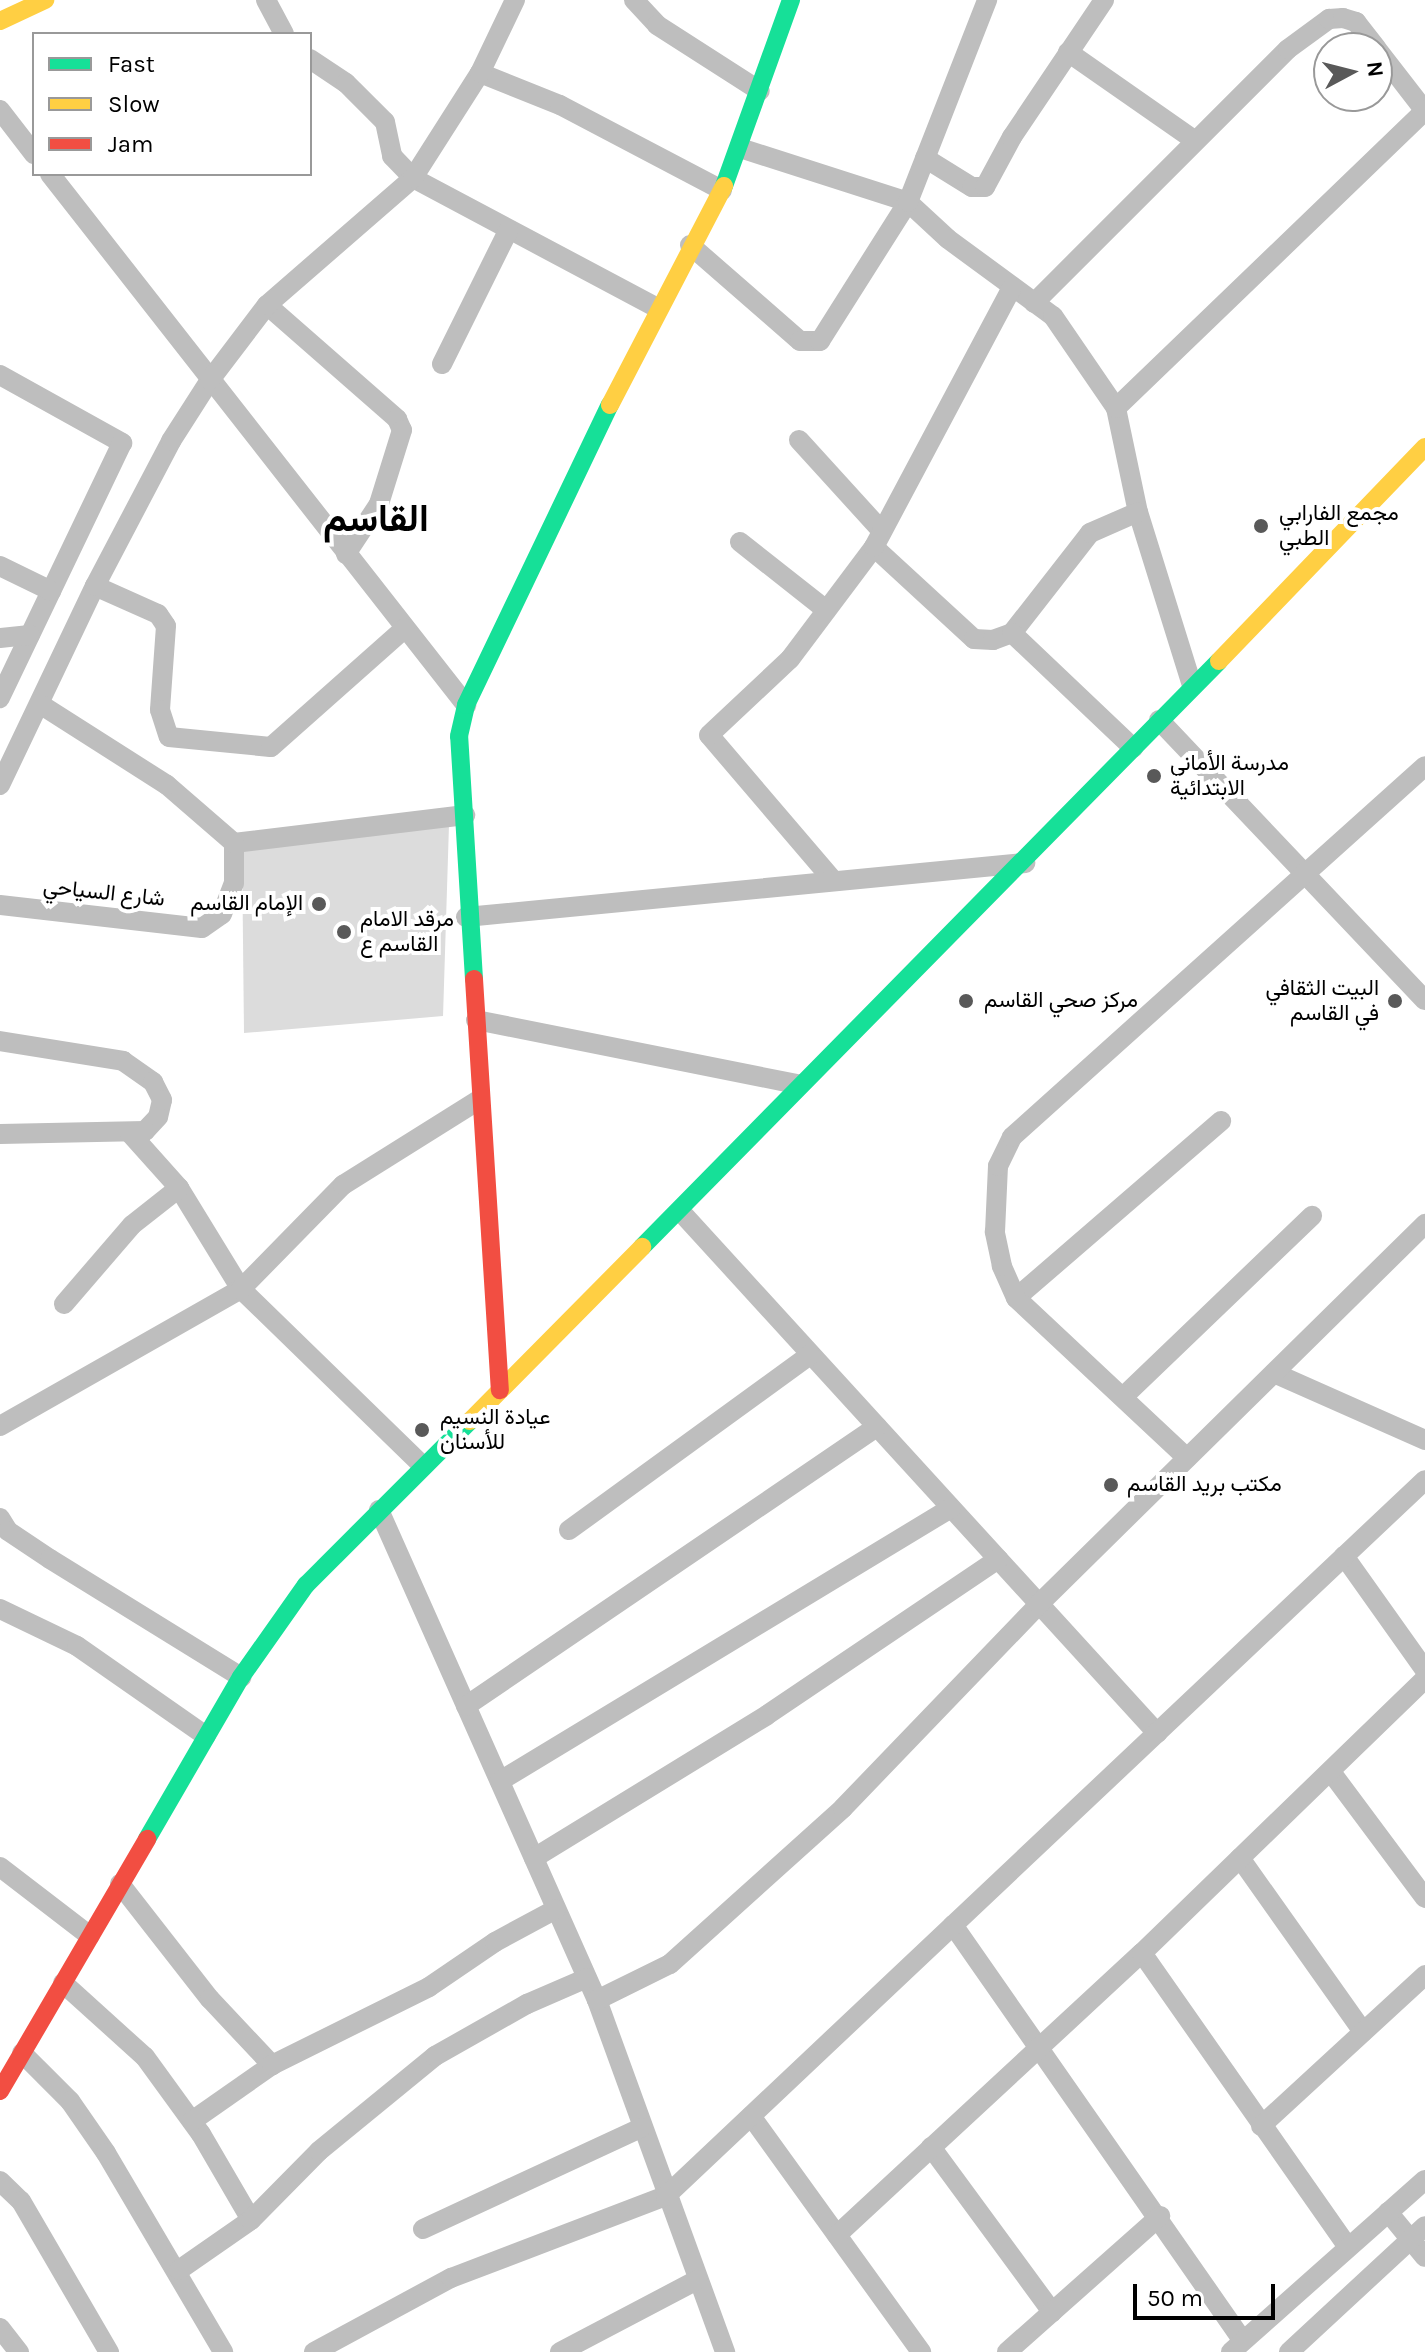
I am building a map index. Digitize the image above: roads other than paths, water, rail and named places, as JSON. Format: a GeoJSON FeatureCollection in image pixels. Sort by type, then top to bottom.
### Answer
{"type":"FeatureCollection","features":[{"type":"Feature","properties":{"kind":"main road"},"geometry":{"type":"LineString","coordinates":[[0,21],[45,0]]}},
{"type":"Feature","properties":{"kind":"main road"},"geometry":{"type":"LineString","coordinates":[[500,1390],[476,1020],[466,917],[465,815],[459,736],[466,705],[657,308],[722,190],[740,148],[791,0]]}},
{"type":"Feature","properties":{"kind":"main road"},"geometry":{"type":"LineString","coordinates":[[0,2091],[241,1677],[306,1585],[681,1212],[800,1085],[1025,863],[1192,685],[1425,447]]}},
{"type":"Feature","properties":{"kind":"street"},"geometry":{"type":"LineString","coordinates":[[266,0],[283,32]]}},
{"type":"Feature","properties":{"kind":"street"},"geometry":{"type":"LineString","coordinates":[[0,785],[95,586],[171,441],[210,380],[267,305],[413,178],[480,73],[515,0]]}},
{"type":"Feature","properties":{"kind":"street"},"geometry":{"type":"LineString","coordinates":[[634,0],[657,25],[760,91]]}},
{"type":"Feature","properties":{"kind":"street"},"geometry":{"type":"LineString","coordinates":[[690,245],[800,341],[820,341],[908,202],[987,0]]}},
{"type":"Feature","properties":{"kind":"street"},"geometry":{"type":"LineString","coordinates":[[925,158],[972,187],[985,187],[1068,52],[1104,0]]}},
{"type":"Feature","properties":{"kind":"street"},"geometry":{"type":"LineString","coordinates":[[1034,303],[1288,49],[1329,19],[1356,22],[1364,32]]}},
{"type":"Feature","properties":{"kind":"street"},"geometry":{"type":"LineString","coordinates":[[1068,52],[1194,140]]}},
{"type":"Feature","properties":{"kind":"street"},"geometry":{"type":"LineString","coordinates":[[312,60],[346,83],[385,122],[392,156],[413,178],[657,308]]}},
{"type":"Feature","properties":{"kind":"street"},"geometry":{"type":"LineString","coordinates":[[1116,408],[1425,111],[1393,69]]}},
{"type":"Feature","properties":{"kind":"street"},"geometry":{"type":"LineString","coordinates":[[480,73],[560,105],[722,190]]}},
{"type":"Feature","properties":{"kind":"street"},"geometry":{"type":"LineString","coordinates":[[0,110],[32,151]]}},
{"type":"Feature","properties":{"kind":"street"},"geometry":{"type":"LineString","coordinates":[[740,148],[908,202],[1012,287],[1053,316],[1116,408],[1138,512],[1192,685]]}},
{"type":"Feature","properties":{"kind":"street"},"geometry":{"type":"LineString","coordinates":[[52,176],[466,705]]}},
{"type":"Feature","properties":{"kind":"street"},"geometry":{"type":"LineString","coordinates":[[442,364],[508,231]]}},
{"type":"Feature","properties":{"kind":"street"},"geometry":{"type":"LineString","coordinates":[[832,879],[709,735],[790,659],[878,538],[1012,287]]}},
{"type":"Feature","properties":{"kind":"street"},"geometry":{"type":"LineString","coordinates":[[267,305],[397,419],[402,430],[379,504],[346,554]]}},
{"type":"Feature","properties":{"kind":"street"},"geometry":{"type":"LineString","coordinates":[[0,375],[122,443],[0,698]]}},
{"type":"Feature","properties":{"kind":"street"},"geometry":{"type":"LineString","coordinates":[[799,440],[878,538],[974,639],[993,640],[1012,633],[1090,533],[1138,512]]}},
{"type":"Feature","properties":{"kind":"street"},"geometry":{"type":"LineString","coordinates":[[740,542],[826,610]]}},
{"type":"Feature","properties":{"kind":"street"},"geometry":{"type":"LineString","coordinates":[[0,566],[51,591]]}},
{"type":"Feature","properties":{"kind":"street"},"geometry":{"type":"LineString","coordinates":[[95,586],[158,614],[166,626],[168,646],[160,710],[169,737],[271,747],[405,628]]}},
{"type":"Feature","properties":{"kind":"street"},"geometry":{"type":"LineString","coordinates":[[1012,633],[1133,748]]}},
{"type":"Feature","properties":{"kind":"street"},"geometry":{"type":"LineString","coordinates":[[0,638],[30,635]]}},
{"type":"Feature","properties":{"kind":"street"},"geometry":{"type":"LineString","coordinates":[[40,704],[167,785],[234,843],[465,815]]}},
{"type":"Feature","properties":{"kind":"street"},"geometry":{"type":"LineString","coordinates":[[1159,720],[1425,1000]]}},
{"type":"Feature","properties":{"kind":"street"},"geometry":{"type":"LineString","coordinates":[[1187,1458],[1016,1298],[1002,1266],[993,1199],[998,1166],[1012,1137],[1307,876],[1425,766]]}},
{"type":"Feature","properties":{"kind":"street","name":"شارع السياحي"},"geometry":{"type":"LineString","coordinates":[[0,905],[202,928],[222,914],[234,883],[234,843]]}},
{"type":"Feature","properties":{"kind":"street"},"geometry":{"type":"LineString","coordinates":[[466,917],[832,879],[1025,863]]}},
{"type":"Feature","properties":{"kind":"street"},"geometry":{"type":"LineString","coordinates":[[476,1020],[800,1085]]}},
{"type":"Feature","properties":{"kind":"street"},"geometry":{"type":"LineString","coordinates":[[0,1041],[123,1061],[153,1082],[162,1100],[158,1117],[145,1131],[0,1134]]}},
{"type":"Feature","properties":{"kind":"street"},"geometry":{"type":"LineString","coordinates":[[0,1426],[241,1289],[343,1185],[480,1099]]}},
{"type":"Feature","properties":{"kind":"street"},"geometry":{"type":"LineString","coordinates":[[1016,1298],[1221,1121]]}},
{"type":"Feature","properties":{"kind":"street"},"geometry":{"type":"LineString","coordinates":[[129,1132],[179,1188],[241,1289],[423,1466]]}},
{"type":"Feature","properties":{"kind":"street"},"geometry":{"type":"LineString","coordinates":[[64,1304],[132,1225],[179,1188]]}},
{"type":"Feature","properties":{"kind":"street"},"geometry":{"type":"LineString","coordinates":[[681,1212],[1157,1733]]}},
{"type":"Feature","properties":{"kind":"street"},"geometry":{"type":"LineString","coordinates":[[1123,1397],[1312,1216]]}},
{"type":"Feature","properties":{"kind":"street"},"geometry":{"type":"LineString","coordinates":[[597,2000],[670,1964],[843,1808],[1039,1604],[1425,1224]]}},
{"type":"Feature","properties":{"kind":"street"},"geometry":{"type":"LineString","coordinates":[[569,1530],[810,1355]]}},
{"type":"Feature","properties":{"kind":"street"},"geometry":{"type":"LineString","coordinates":[[1274,1373],[1425,1440]]}},
{"type":"Feature","properties":{"kind":"street"},"geometry":{"type":"LineString","coordinates":[[466,1706],[877,1427]]}},
{"type":"Feature","properties":{"kind":"street"},"geometry":{"type":"LineString","coordinates":[[314,2352],[451,2278],[666,2196],[1425,1480]]}},
{"type":"Feature","properties":{"kind":"street"},"geometry":{"type":"LineString","coordinates":[[500,1781],[951,1508]]}},
{"type":"Feature","properties":{"kind":"street"},"geometry":{"type":"LineString","coordinates":[[379,1510],[597,2000],[725,2352]]}},
{"type":"Feature","properties":{"kind":"street"},"geometry":{"type":"LineString","coordinates":[[0,1518],[8,1531],[50,1559],[241,1677]]}},
{"type":"Feature","properties":{"kind":"street"},"geometry":{"type":"LineString","coordinates":[[1344,1556],[1425,1670]]}},
{"type":"Feature","properties":{"kind":"street"},"geometry":{"type":"LineString","coordinates":[[534,1858],[767,1715],[998,1559]]}},
{"type":"Feature","properties":{"kind":"street"},"geometry":{"type":"LineString","coordinates":[[0,1609],[77,1646],[206,1736]]}},
{"type":"Feature","properties":{"kind":"street"},"geometry":{"type":"LineString","coordinates":[[837,2235],[1142,1953],[1425,1679]]}},
{"type":"Feature","properties":{"kind":"street"},"geometry":{"type":"LineString","coordinates":[[1331,1772],[1425,1898]]}},
{"type":"Feature","properties":{"kind":"street"},"geometry":{"type":"LineString","coordinates":[[1240,1858],[1363,2032]]}},
{"type":"Feature","properties":{"kind":"street"},"geometry":{"type":"LineString","coordinates":[[0,1867],[90,1936]]}},
{"type":"Feature","properties":{"kind":"street"},"geometry":{"type":"LineString","coordinates":[[120,1884],[210,1999],[272,2065]]}},
{"type":"Feature","properties":{"kind":"street"},"geometry":{"type":"LineString","coordinates":[[192,2121],[272,2065],[429,1987],[495,1942],[556,1909]]}},
{"type":"Feature","properties":{"kind":"street"},"geometry":{"type":"LineString","coordinates":[[953,1925],[1160,2216],[1237,2346],[1425,2180]]}},
{"type":"Feature","properties":{"kind":"street"},"geometry":{"type":"LineString","coordinates":[[1142,1953],[1348,2247]]}},
{"type":"Feature","properties":{"kind":"street"},"geometry":{"type":"LineString","coordinates":[[1261,2126],[1425,1975]]}},
{"type":"Feature","properties":{"kind":"street"},"geometry":{"type":"LineString","coordinates":[[179,2270],[251,2220],[319,2151],[435,2056],[527,2004],[587,1978]]}},
{"type":"Feature","properties":{"kind":"street"},"geometry":{"type":"LineString","coordinates":[[63,1983],[145,2057],[192,2121],[251,2220]]}},
{"type":"Feature","properties":{"kind":"street"},"geometry":{"type":"LineString","coordinates":[[22,2053],[70,2101],[179,2270],[223,2352]]}},
{"type":"Feature","properties":{"kind":"street"},"geometry":{"type":"LineString","coordinates":[[751,2116],[921,2352]]}},
{"type":"Feature","properties":{"kind":"street"},"geometry":{"type":"LineString","coordinates":[[423,2229],[641,2128]]}},
{"type":"Feature","properties":{"kind":"street"},"geometry":{"type":"LineString","coordinates":[[931,2147],[1052,2312]]}},
{"type":"Feature","properties":{"kind":"street"},"geometry":{"type":"LineString","coordinates":[[0,2181],[21,2201],[109,2352]]}},
{"type":"Feature","properties":{"kind":"street"},"geometry":{"type":"LineString","coordinates":[[1388,2212],[1418,2232],[1425,2257]]}},
{"type":"Feature","properties":{"kind":"street"},"geometry":{"type":"LineString","coordinates":[[1007,2352],[1160,2216]]}},
{"type":"Feature","properties":{"kind":"street"},"geometry":{"type":"LineString","coordinates":[[1289,2352],[1418,2232]]}},
{"type":"Feature","properties":{"kind":"street"},"geometry":{"type":"LineString","coordinates":[[560,2352],[697,2280]]}},
{"type":"Feature","properties":{"kind":"street"},"geometry":{"type":"LineString","coordinates":[[0,2328],[19,2352]]}},
{"type":"Feature","properties":{"kind":"place","name":"مجمع الفارابي الطبي"},"geometry":{"type":"Point","coordinates":[1261,526]}},
{"type":"Feature","properties":{"kind":"place","name":"مدرسة الأماني الابتدائية"},"geometry":{"type":"Point","coordinates":[1154,776]}},
{"type":"Feature","properties":{"kind":"place","name":"الإمام القاسم"},"geometry":{"type":"Point","coordinates":[319,904]}},
{"type":"Feature","properties":{"kind":"place","name":"مرقد الامام القاسم ع"},"geometry":{"type":"Point","coordinates":[344,932]}},
{"type":"Feature","properties":{"kind":"place","name":"مركز صحي القاسم"},"geometry":{"type":"Point","coordinates":[966,1001]}},
{"type":"Feature","properties":{"kind":"place","name":"البيت الثقافي في القاسم"},"geometry":{"type":"Point","coordinates":[1395,1001]}},
{"type":"Feature","properties":{"kind":"place","name":"عيادة النسيم للأسنان"},"geometry":{"type":"Point","coordinates":[422,1430]}},
{"type":"Feature","properties":{"kind":"place","name":"مكتب بريد القاسم"},"geometry":{"type":"Point","coordinates":[1111,1485]}},
{"type":"Feature","properties":{"kind":"district","name":"القاسم"},"geometry":{"type":"Point","coordinates":[376,519]}}]}
